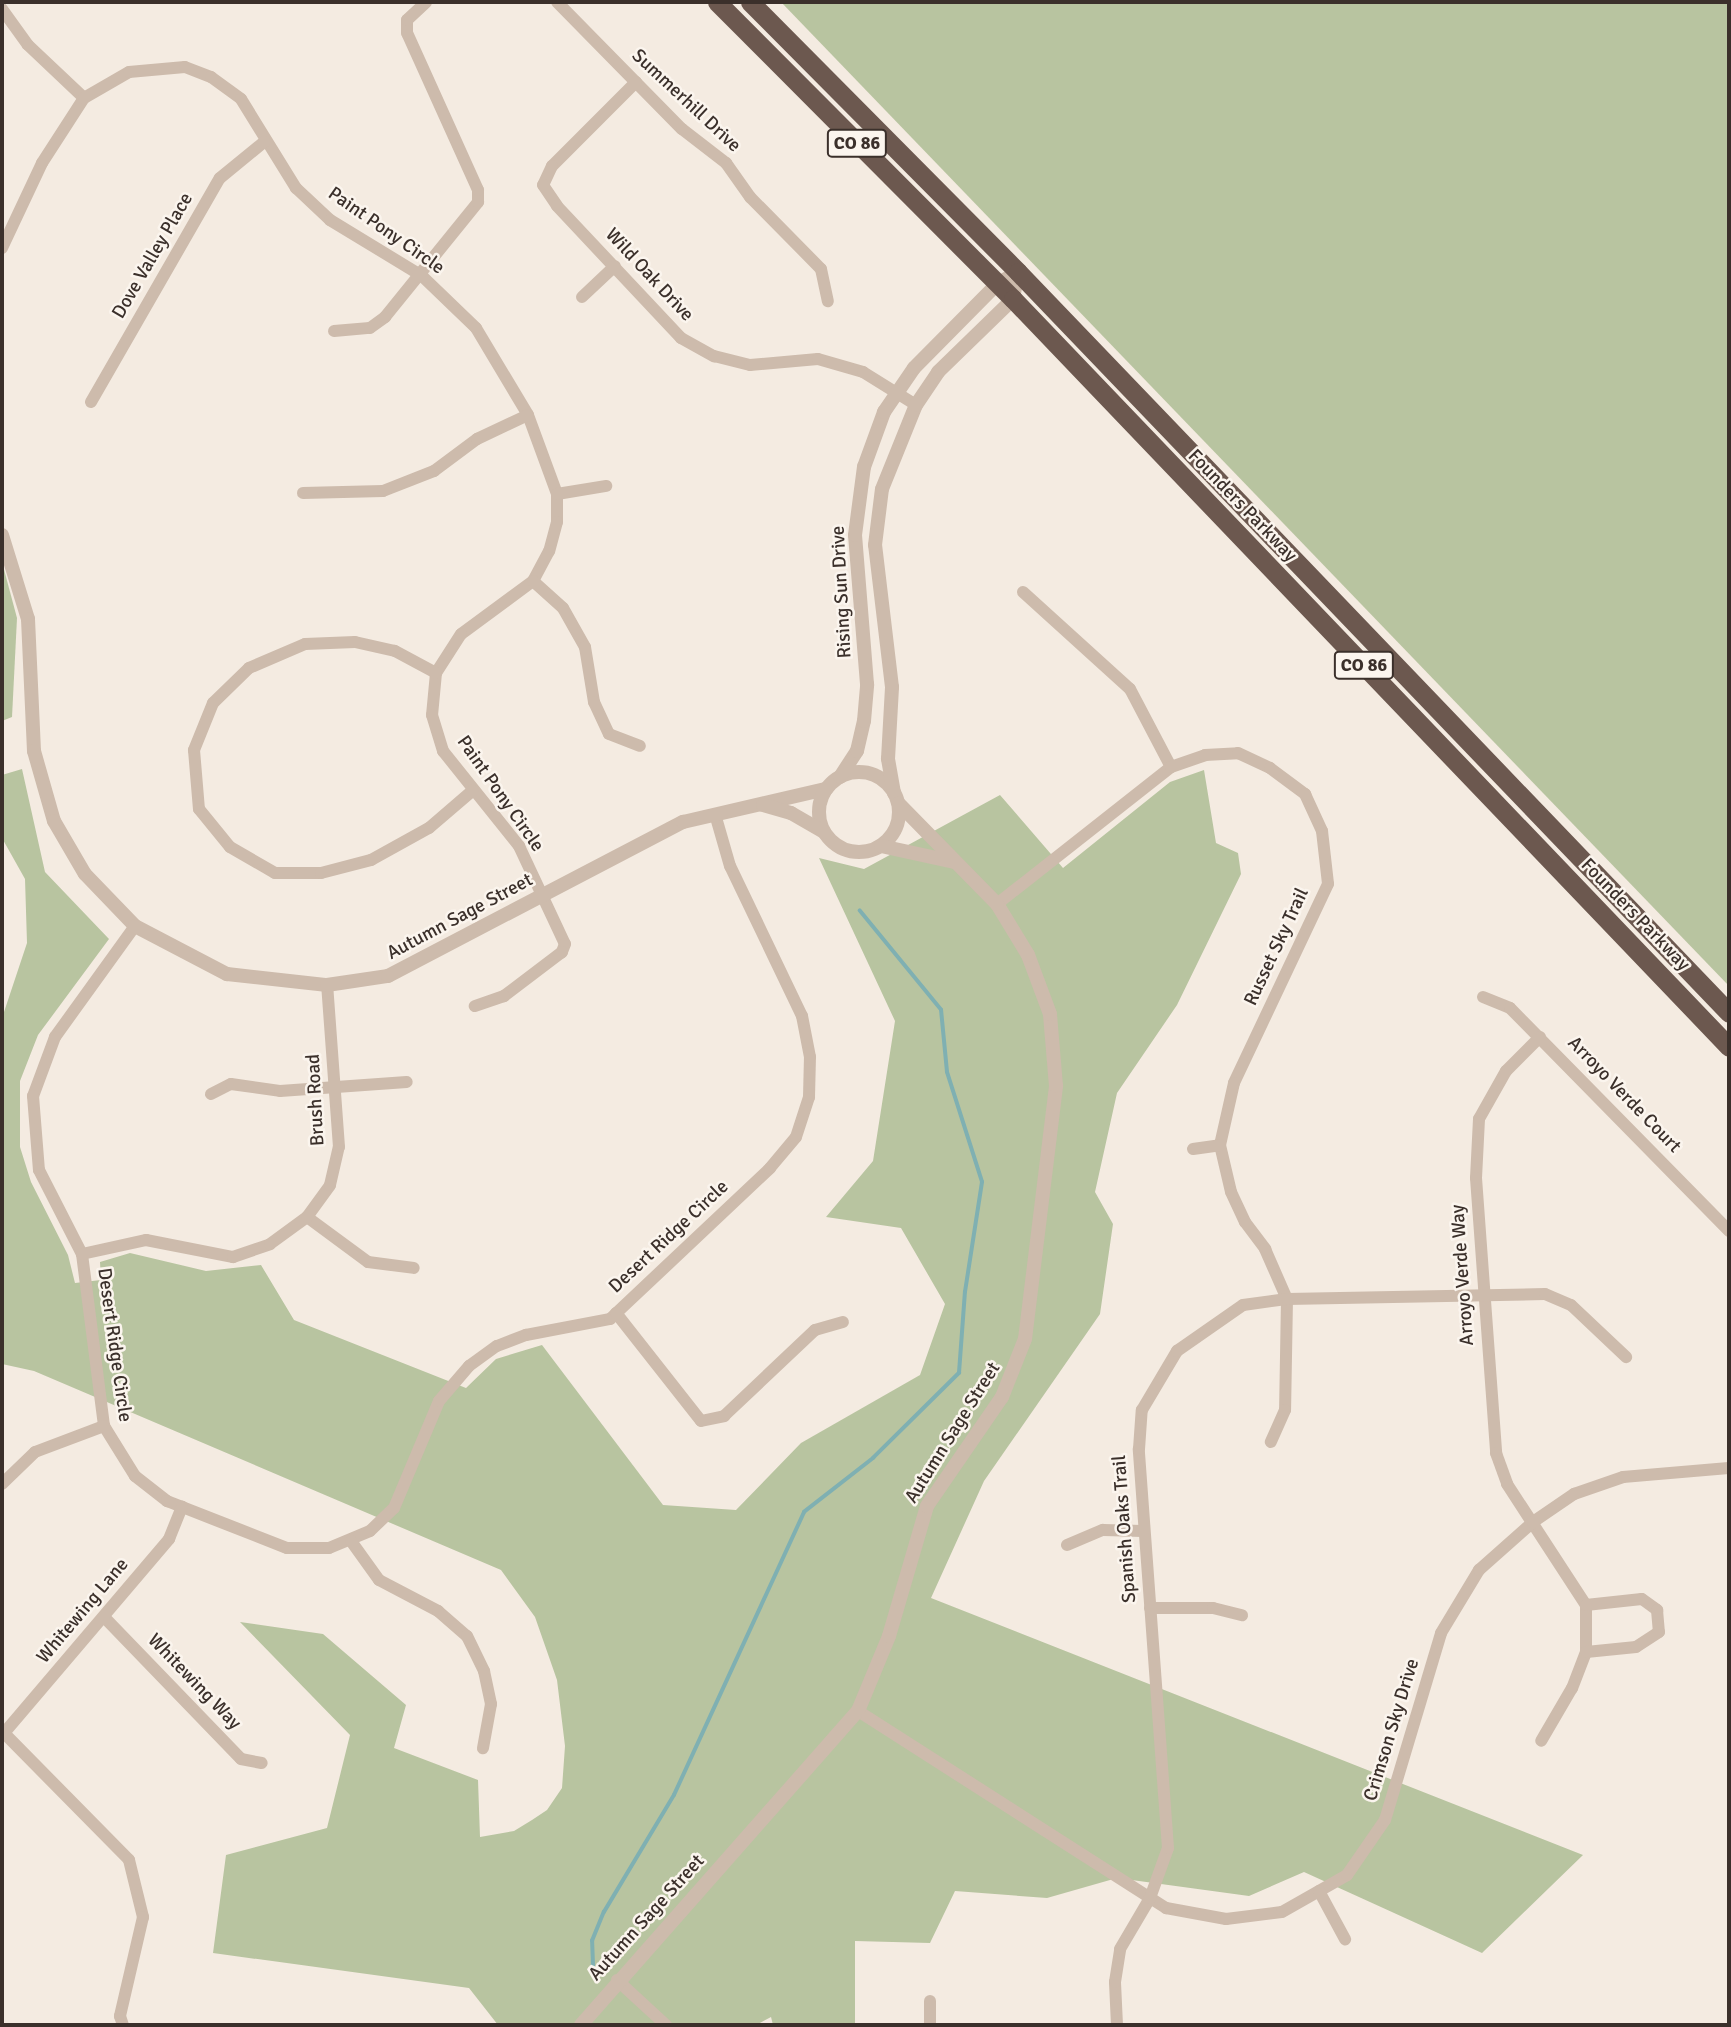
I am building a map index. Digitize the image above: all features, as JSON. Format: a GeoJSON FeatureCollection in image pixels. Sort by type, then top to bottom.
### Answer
{"type":"FeatureCollection","features":[{"type":"Feature","properties":{"kind":"highway","name":"Founders Parkway"},"geometry":{"type":"LineString","coordinates":[[717,2],[1013,299],[1729,1047]]}},
{"type":"Feature","properties":{"kind":"highway","name":"Founders Parkway"},"geometry":{"type":"LineString","coordinates":[[750,2],[1018,272],[1729,1013]]}},
{"type":"Feature","properties":{"kind":"street"},"geometry":{"type":"LineString","coordinates":[[334,331],[370,328],[422,276],[478,202],[478,190],[407,33],[407,20],[426,2]]}},
{"type":"Feature","properties":{"kind":"street","name":"Summerhill Drive"},"geometry":{"type":"LineString","coordinates":[[557,2],[682,129],[726,163],[750,197],[821,269],[828,301]]}},
{"type":"Feature","properties":{"kind":"street"},"geometry":{"type":"LineString","coordinates":[[2,9],[28,45],[84,98]]}},
{"type":"Feature","properties":{"kind":"street","name":"Paint Pony Circle"},"geometry":{"type":"LineString","coordinates":[[2,248],[42,163],[84,98],[129,72],[185,67],[211,77],[241,99],[264,142],[296,188],[330,220],[422,276],[476,328],[528,415],[557,495],[549,551],[533,581],[461,634],[436,673],[432,715],[439,739],[472,791],[519,846],[564,936],[562,952],[504,996],[475,1006]]}},
{"type":"Feature","properties":{"kind":"street","name":"Wild Oak Drive"},"geometry":{"type":"LineString","coordinates":[[636,82],[552,166],[543,185],[557,206],[681,338],[714,356],[750,365],[818,359],[863,372],[916,405]]}},
{"type":"Feature","properties":{"kind":"street","name":"Dove Valley Place"},"geometry":{"type":"LineString","coordinates":[[91,402],[220,177],[264,142]]}},
{"type":"Feature","properties":{"kind":"street"},"geometry":{"type":"LineString","coordinates":[[582,297],[615,266]]}},
{"type":"Feature","properties":{"kind":"street"},"geometry":{"type":"LineString","coordinates":[[1013,299],[1018,272]]}},
{"type":"Feature","properties":{"kind":"street","name":"Rising Sun Drive"},"geometry":{"type":"LineString","coordinates":[[840,777],[857,751],[864,721],[867,684],[855,535],[864,467],[884,412],[914,368],[997,284],[1018,272]]}},
{"type":"Feature","properties":{"kind":"street","name":"Rising Sun Drive"},"geometry":{"type":"LineString","coordinates":[[896,798],[888,759],[891,687],[875,545],[882,489],[916,405],[939,372],[1013,299]]}},
{"type":"Feature","properties":{"kind":"street"},"geometry":{"type":"LineString","coordinates":[[303,493],[383,491],[433,471],[477,439],[528,415]]}},
{"type":"Feature","properties":{"kind":"street"},"geometry":{"type":"LineString","coordinates":[[557,495],[606,486]]}},
{"type":"Feature","properties":{"kind":"street","name":"Autumn Sage Street"},"geometry":{"type":"LineString","coordinates":[[2,535],[27,619],[34,751],[54,821],[85,874],[135,926],[227,974],[327,985],[388,976],[683,822],[826,789]]}},
{"type":"Feature","properties":{"kind":"street"},"geometry":{"type":"LineString","coordinates":[[533,581],[563,608],[586,647],[594,702],[609,734],[640,746]]}},
{"type":"Feature","properties":{"kind":"street"},"geometry":{"type":"LineString","coordinates":[[1023,592],[1130,689],[1171,767]]}},
{"type":"Feature","properties":{"kind":"street"},"geometry":{"type":"LineString","coordinates":[[436,673],[396,651],[355,642],[305,644],[249,668],[213,703],[194,750],[199,808],[230,847],[275,873],[321,873],[370,860],[429,828],[472,791]]}},
{"type":"Feature","properties":{"kind":"street","name":"Russet Sky Trail"},"geometry":{"type":"LineString","coordinates":[[997,904],[1171,767],[1205,755],[1238,753],[1270,768],[1305,794],[1322,831],[1328,884],[1234,1083],[1220,1145],[1231,1192],[1245,1222],[1265,1249],[1287,1298]]}},
{"type":"Feature","properties":{"kind":"street"},"geometry":{"type":"LineString","coordinates":[[881,846],[896,827],[896,798],[870,774],[840,777],[826,789],[819,810],[824,832],[843,850],[856,853],[881,846],[957,862]]}},
{"type":"Feature","properties":{"kind":"street","name":"Autumn Sage Street"},"geometry":{"type":"LineString","coordinates":[[581,2025],[617,1980],[858,1711],[889,1636],[927,1506],[1002,1397],[1025,1339],[1057,1060],[1043,991],[1028,955],[997,904],[896,798]]}},
{"type":"Feature","properties":{"kind":"street","name":"Autumn Sage Street"},"geometry":{"type":"LineString","coordinates":[[762,805],[791,813],[824,832]]}},
{"type":"Feature","properties":{"kind":"street","name":"Desert Ridge Circle"},"geometry":{"type":"LineString","coordinates":[[135,926],[55,1037],[33,1096],[39,1170],[82,1254],[104,1426],[135,1476],[183,1507],[287,1548],[329,1548],[370,1531],[394,1508],[439,1401],[469,1366],[497,1346],[526,1335],[610,1319],[770,1168],[796,1137],[809,1097],[810,1057],[802,1016],[730,866],[715,814]]}},
{"type":"Feature","properties":{"kind":"street","name":"Brush Road"},"geometry":{"type":"LineString","coordinates":[[82,1254],[146,1240],[233,1256],[270,1244],[307,1217],[330,1185],[337,1167],[337,1089],[327,985]]}},
{"type":"Feature","properties":{"kind":"street","name":"Arroyo Verde Court"},"geometry":{"type":"LineString","coordinates":[[1483,997],[1510,1008],[1729,1231]]}},
{"type":"Feature","properties":{"kind":"street","name":"Arroyo Verde Way"},"geometry":{"type":"LineString","coordinates":[[1540,1037],[1506,1071],[1479,1119],[1476,1178],[1496,1453],[1507,1483],[1586,1605]]}},
{"type":"Feature","properties":{"kind":"street"},"geometry":{"type":"LineString","coordinates":[[211,1094],[232,1084],[280,1091],[407,1082]]}},
{"type":"Feature","properties":{"kind":"street"},"geometry":{"type":"LineString","coordinates":[[1193,1149],[1220,1145]]}},
{"type":"Feature","properties":{"kind":"street"},"geometry":{"type":"LineString","coordinates":[[307,1217],[368,1262],[414,1268]]}},
{"type":"Feature","properties":{"kind":"street","name":"Spanish Oaks Trail"},"geometry":{"type":"LineString","coordinates":[[1116,2025],[1115,1982],[1120,1949],[1150,1898],[1168,1848],[1143,1531],[1142,1409],[1177,1351],[1243,1305],[1287,1298],[1545,1294],[1562,1301],[1589,1320],[1626,1357]]}},
{"type":"Feature","properties":{"kind":"street"},"geometry":{"type":"LineString","coordinates":[[1272,1442],[1285,1410],[1287,1298]]}},
{"type":"Feature","properties":{"kind":"street"},"geometry":{"type":"LineString","coordinates":[[616,1313],[701,1421],[724,1416],[815,1330],[843,1322]]}},
{"type":"Feature","properties":{"kind":"street"},"geometry":{"type":"LineString","coordinates":[[2,1484],[35,1452],[104,1426]]}},
{"type":"Feature","properties":{"kind":"street","name":"Crimson Sky Drive"},"geometry":{"type":"LineString","coordinates":[[858,1711],[1166,1908],[1226,1919],[1282,1912],[1347,1875],[1385,1820],[1441,1633],[1479,1570],[1533,1522],[1574,1494],[1623,1477],[1729,1468]]}},
{"type":"Feature","properties":{"kind":"street","name":"Whitewing Lane"},"geometry":{"type":"LineString","coordinates":[[3,1732],[169,1539],[183,1507]]}},
{"type":"Feature","properties":{"kind":"street"},"geometry":{"type":"LineString","coordinates":[[1067,1545],[1103,1530],[1143,1531]]}},
{"type":"Feature","properties":{"kind":"street"},"geometry":{"type":"LineString","coordinates":[[351,1541],[379,1580],[438,1611],[467,1636],[484,1671],[491,1704],[483,1748]]}},
{"type":"Feature","properties":{"kind":"street"},"geometry":{"type":"LineString","coordinates":[[1541,1741],[1572,1688],[1586,1652],[1586,1605],[1642,1599],[1657,1611],[1658,1632],[1636,1647],[1586,1652]]}},
{"type":"Feature","properties":{"kind":"street"},"geometry":{"type":"LineString","coordinates":[[1150,1608],[1213,1608],[1242,1615]]}},
{"type":"Feature","properties":{"kind":"street","name":"Whitewing Way"},"geometry":{"type":"LineString","coordinates":[[104,1616],[241,1759],[262,1763]]}},
{"type":"Feature","properties":{"kind":"street"},"geometry":{"type":"LineString","coordinates":[[3,1732],[129,1860],[143,1917],[120,2017],[122,2025]]}},
{"type":"Feature","properties":{"kind":"street"},"geometry":{"type":"LineString","coordinates":[[1319,1891],[1345,1939]]}},
{"type":"Feature","properties":{"kind":"street"},"geometry":{"type":"LineString","coordinates":[[617,1980],[666,2025]]}},
{"type":"Feature","properties":{"kind":"street"},"geometry":{"type":"LineString","coordinates":[[930,2001],[930,2025]]}},
{"type":"Feature","properties":{"kind":"green space"},"geometry":{"type":"Polygon","coordinates":[[[781,2],[1729,2],[1729,986],[781,2]]]}},
{"type":"Feature","properties":{"kind":"green space"},"geometry":{"type":"Polygon","coordinates":[[[2,562],[17,618],[12,717],[2,721],[2,562]]]}},
{"type":"Feature","properties":{"kind":"green space"},"geometry":{"type":"Polygon","coordinates":[[[22,769],[45,872],[109,939],[38,1035],[20,1081],[20,1147],[31,1182],[68,1255],[75,1283],[101,1280],[100,1262],[130,1253],[206,1271],[261,1265],[294,1320],[466,1388],[496,1359],[542,1345],[663,1505],[736,1510],[801,1443],[920,1375],[945,1304],[901,1228],[826,1217],[873,1161],[895,1021],[819,858],[864,869],[1000,795],[1063,868],[1170,782],[1204,770],[1216,843],[1238,853],[1241,874],[1177,1005],[1117,1093],[1095,1192],[1113,1224],[1100,1314],[984,1481],[931,1598],[1583,1855],[1482,1953],[1304,1872],[1249,1896],[1117,1878],[1047,1898],[955,1891],[930,1943],[855,1941],[855,2025],[773,2025],[771,2017],[756,2025],[498,2025],[469,1988],[213,1953],[226,1855],[327,1828],[350,1735],[240,1622],[323,1634],[406,1705],[394,1748],[478,1780],[480,1837],[514,1831],[547,1810],[562,1788],[565,1746],[557,1680],[535,1617],[501,1570],[34,1371],[2,1364],[2,1018],[27,943],[25,879],[2,838],[2,775],[22,769]]]}},
{"type":"Feature","properties":{"kind":"waterway"},"geometry":{"type":"LineString","coordinates":[[593,1966],[592,1941],[604,1912],[674,1795],[804,1512],[873,1458],[959,1373],[965,1292],[982,1182],[947,1072],[941,1010],[860,911]]}}]}
